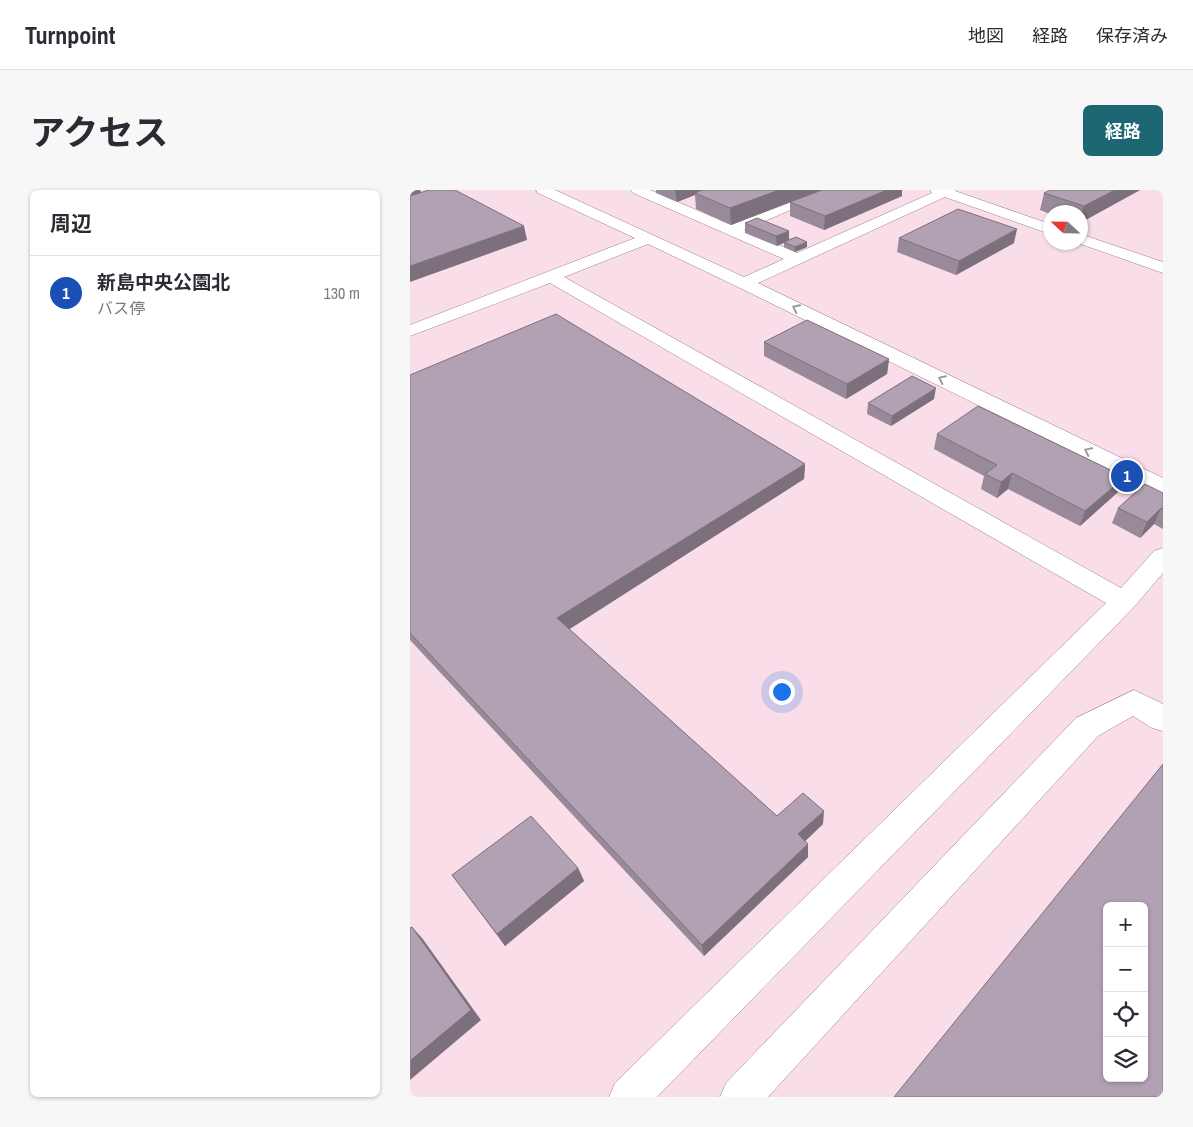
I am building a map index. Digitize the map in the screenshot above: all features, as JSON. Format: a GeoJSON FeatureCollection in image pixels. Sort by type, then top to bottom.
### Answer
{"type":"FeatureCollection","features":[{"type":"Feature","properties":{"kind":"street"},"geometry":{"type":"LineString","coordinates":[[544,190],[648,239],[751,280],[1118,446]]}},
{"type":"Feature","properties":{"kind":"street"},"geometry":{"type":"LineString","coordinates":[[570,190],[1163,487]]}},
{"type":"Feature","properties":{"kind":"street"},"geometry":{"type":"LineString","coordinates":[[638,190],[796,258]]}},
{"type":"Feature","properties":{"kind":"street"},"geometry":{"type":"LineString","coordinates":[[732,230],[825,190]]}},
{"type":"Feature","properties":{"kind":"street"},"geometry":{"type":"LineString","coordinates":[[751,280],[943,191],[1043,227]]}},
{"type":"Feature","properties":{"kind":"street"},"geometry":{"type":"LineString","coordinates":[[410,331],[648,239]]}},
{"type":"Feature","properties":{"kind":"street"},"geometry":{"type":"LineString","coordinates":[[1088,242],[1163,268]]}},
{"type":"Feature","properties":{"kind":"street"},"geometry":{"type":"LineString","coordinates":[[552,277],[817,426],[930,493],[1124,601]]}},
{"type":"Feature","properties":{"kind":"street"},"geometry":{"type":"LineString","coordinates":[[629,1097],[1124,601],[1163,556]]}},
{"type":"Feature","properties":{"kind":"street"},"geometry":{"type":"LineString","coordinates":[[740,1097],[1087,727],[1134,702],[1163,719]]}},
{"type":"Feature","properties":{"kind":"building"},"geometry":{"type":"Polygon","coordinates":[[[429,190],[455,190],[524,226],[410,266],[410,196],[429,190]]]}},
{"type":"Feature","properties":{"kind":"building"},"geometry":{"type":"Polygon","coordinates":[[[702,190],[779,190],[730,208],[695,193],[702,190]]]}},
{"type":"Feature","properties":{"kind":"building"},"geometry":{"type":"Polygon","coordinates":[[[822,190],[887,190],[825,216],[790,202],[822,190]]]}},
{"type":"Feature","properties":{"kind":"building"},"geometry":{"type":"Polygon","coordinates":[[[1050,190],[1115,190],[1086,205],[1044,193],[1050,190]]]}},
{"type":"Feature","properties":{"kind":"building"},"geometry":{"type":"Polygon","coordinates":[[[958,209],[1017,229],[959,261],[899,238],[958,209]]]}},
{"type":"Feature","properties":{"kind":"building"},"geometry":{"type":"Polygon","coordinates":[[[757,218],[789,231],[776,236],[745,223],[757,218]]]}},
{"type":"Feature","properties":{"kind":"building"},"geometry":{"type":"Polygon","coordinates":[[[796,237],[807,242],[795,247],[784,242],[796,237]]]}},
{"type":"Feature","properties":{"kind":"building"},"geometry":{"type":"Polygon","coordinates":[[[556,314],[805,464],[557,618],[777,816],[803,793],[824,811],[798,834],[808,844],[702,945],[410,633],[410,375],[556,314]]]}},
{"type":"Feature","properties":{"kind":"building"},"geometry":{"type":"Polygon","coordinates":[[[807,320],[889,359],[847,384],[764,342],[807,320]]]}},
{"type":"Feature","properties":{"kind":"building"},"geometry":{"type":"Polygon","coordinates":[[[912,376],[936,388],[892,416],[868,403],[912,376]]]}},
{"type":"Feature","properties":{"kind":"building"},"geometry":{"type":"Polygon","coordinates":[[[978,406],[1125,477],[1085,511],[1012,473],[1001,482],[985,474],[997,465],[937,434],[978,406]]]}},
{"type":"Feature","properties":{"kind":"building"},"geometry":{"type":"Polygon","coordinates":[[[1145,484],[1163,493],[1163,510],[1161,508],[1147,522],[1118,508],[1145,484]]]}},
{"type":"Feature","properties":{"kind":"building"},"geometry":{"type":"Polygon","coordinates":[[[1163,764],[1163,1097],[894,1097],[1163,764]]]}},
{"type":"Feature","properties":{"kind":"building"},"geometry":{"type":"Polygon","coordinates":[[[531,816],[578,868],[497,934],[452,875],[531,816]]]}},
{"type":"Feature","properties":{"kind":"building"},"geometry":{"type":"Polygon","coordinates":[[[412,927],[471,1010],[410,1061],[410,928],[412,927]]]}},
{"type":"Feature","properties":{"kind":"place","name":"新島中央公園北"},"geometry":{"type":"Point","coordinates":[1127,476]}}]}
